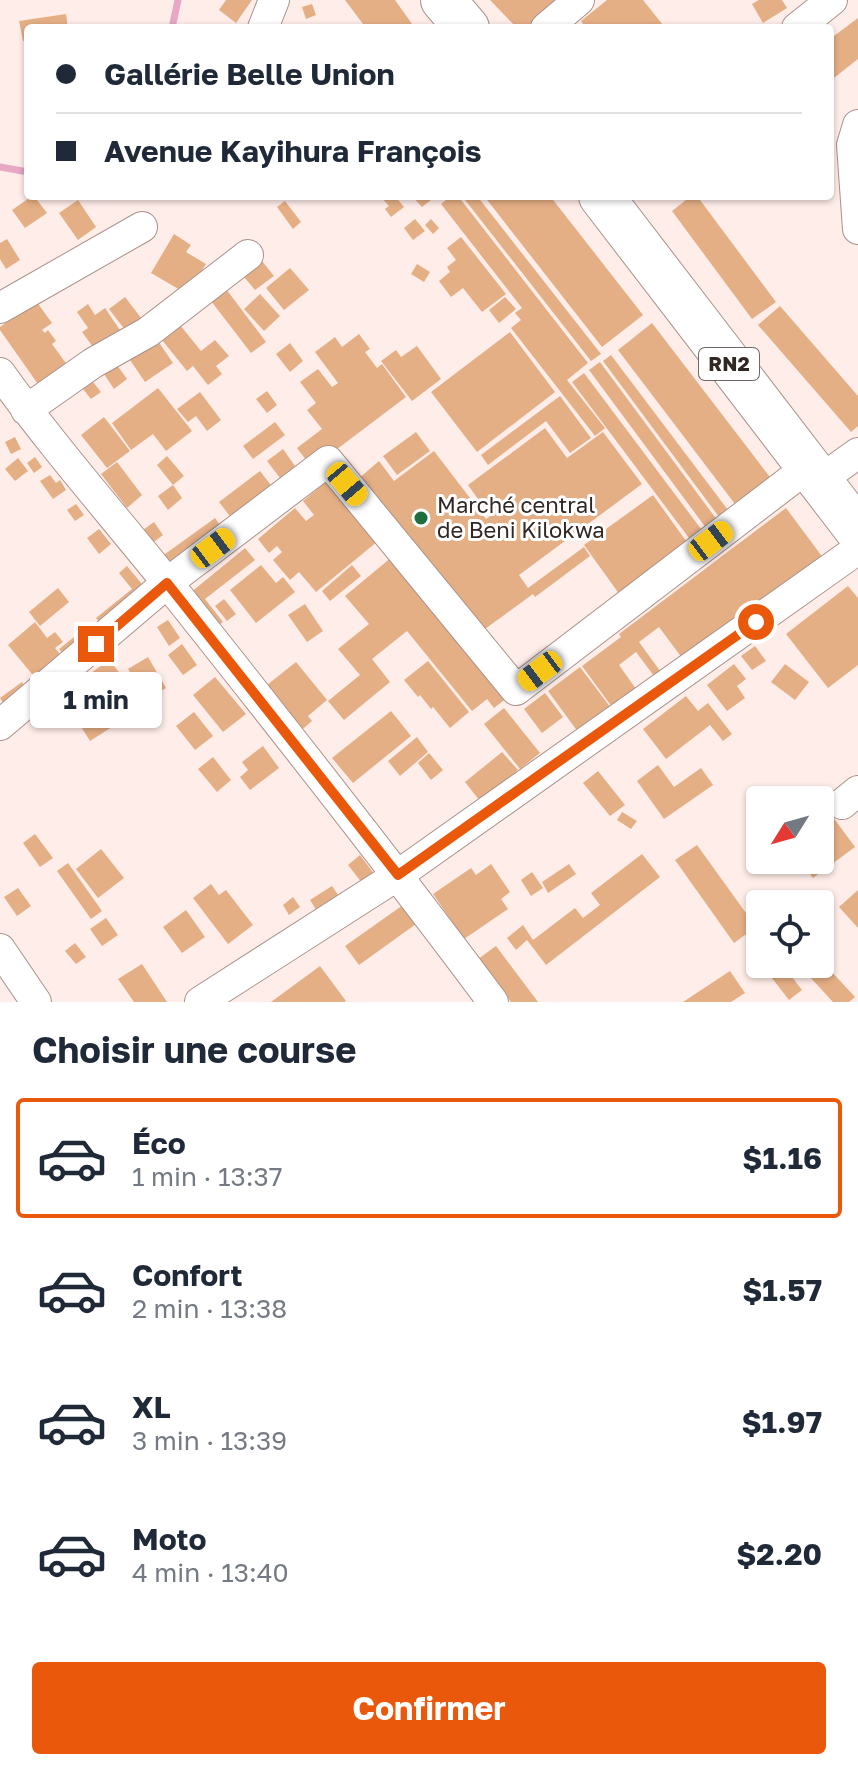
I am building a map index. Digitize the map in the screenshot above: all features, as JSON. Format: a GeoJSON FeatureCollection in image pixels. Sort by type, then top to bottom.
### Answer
{"type":"FeatureCollection","features":[{"type":"Feature","properties":{"kind":"highway"},"geometry":{"type":"LineString","coordinates":[[443,0],[464,24]]}},
{"type":"Feature","properties":{"kind":"highway","name":"RN2"},"geometry":{"type":"LineString","coordinates":[[604,200],[858,531]]}},
{"type":"Feature","properties":{"kind":"street"},"geometry":{"type":"LineString","coordinates":[[265,24],[274,0]]}},
{"type":"Feature","properties":{"kind":"street"},"geometry":{"type":"LineString","coordinates":[[551,24],[579,0]]}},
{"type":"Feature","properties":{"kind":"street"},"geometry":{"type":"LineString","coordinates":[[802,24],[832,0]]}},
{"type":"Feature","properties":{"kind":"street"},"geometry":{"type":"LineString","coordinates":[[858,125],[852,145],[858,224]]}},
{"type":"Feature","properties":{"kind":"street"},"geometry":{"type":"LineString","coordinates":[[0,308],[142,227]]}},
{"type":"Feature","properties":{"kind":"street"},"geometry":{"type":"LineString","coordinates":[[26,410],[93,363],[148,332],[248,255]]}},
{"type":"Feature","properties":{"kind":"street"},"geometry":{"type":"LineString","coordinates":[[0,373],[26,410],[398,875],[493,1002]]}},
{"type":"Feature","properties":{"kind":"street"},"geometry":{"type":"LineString","coordinates":[[0,725],[167,583],[328,461],[516,690],[814,474],[858,453]]}},
{"type":"Feature","properties":{"kind":"street"},"geometry":{"type":"LineString","coordinates":[[200,1002],[398,875],[858,549]]}},
{"type":"Feature","properties":{"kind":"street"},"geometry":{"type":"LineString","coordinates":[[0,949],[36,1002]]}},
{"type":"Feature","properties":{"kind":"building"},"geometry":{"type":"Polygon","coordinates":[[[226,0],[252,0],[236,23],[219,10],[226,0]]]}},
{"type":"Feature","properties":{"kind":"building"},"geometry":{"type":"Polygon","coordinates":[[[345,0],[395,0],[412,24],[363,24],[345,0]]]}},
{"type":"Feature","properties":{"kind":"building"},"geometry":{"type":"Polygon","coordinates":[[[490,0],[572,0],[546,24],[513,24],[490,0]]]}},
{"type":"Feature","properties":{"kind":"building"},"geometry":{"type":"Polygon","coordinates":[[[607,0],[643,0],[662,24],[583,24],[581,21],[607,0]]]}},
{"type":"Feature","properties":{"kind":"building"},"geometry":{"type":"Polygon","coordinates":[[[759,0],[782,0],[787,8],[763,23],[752,4],[759,0]]]}},
{"type":"Feature","properties":{"kind":"building"},"geometry":{"type":"Polygon","coordinates":[[[312,4],[316,15],[306,19],[302,7],[312,4]]]}},
{"type":"Feature","properties":{"kind":"building"},"geometry":{"type":"Polygon","coordinates":[[[66,14],[67,24],[24,24],[23,41],[19,21],[66,14]]]}},
{"type":"Feature","properties":{"kind":"building"},"geometry":{"type":"Polygon","coordinates":[[[858,18],[858,59],[834,78],[834,36],[858,18]]]}},
{"type":"Feature","properties":{"kind":"building"},"geometry":{"type":"Polygon","coordinates":[[[26,200],[37,200],[47,213],[25,228],[12,210],[26,200]]]}},
{"type":"Feature","properties":{"kind":"building"},"geometry":{"type":"Polygon","coordinates":[[[78,200],[96,227],[78,240],[59,213],[78,200]]]}},
{"type":"Feature","properties":{"kind":"building"},"geometry":{"type":"Polygon","coordinates":[[[384,200],[398,200],[404,207],[391,217],[385,209],[389,206],[384,200]]]}},
{"type":"Feature","properties":{"kind":"building"},"geometry":{"type":"Polygon","coordinates":[[[416,200],[431,200],[422,207],[416,200]]]}},
{"type":"Feature","properties":{"kind":"building"},"geometry":{"type":"Polygon","coordinates":[[[446,200],[461,200],[588,363],[567,380],[605,428],[595,436],[511,328],[521,320],[515,313],[522,308],[441,204],[446,200]]]}},
{"type":"Feature","properties":{"kind":"building"},"geometry":{"type":"Polygon","coordinates":[[[465,200],[480,200],[601,354],[591,361],[465,200]]]}},
{"type":"Feature","properties":{"kind":"building"},"geometry":{"type":"Polygon","coordinates":[[[487,200],[553,200],[643,315],[602,347],[487,200]]]}},
{"type":"Feature","properties":{"kind":"building"},"geometry":{"type":"Polygon","coordinates":[[[686,200],[700,200],[776,302],[752,319],[672,211],[686,200]]]}},
{"type":"Feature","properties":{"kind":"building"},"geometry":{"type":"Polygon","coordinates":[[[285,201],[301,222],[293,229],[277,207],[285,201]]]}},
{"type":"Feature","properties":{"kind":"building"},"geometry":{"type":"Polygon","coordinates":[[[415,219],[425,231],[413,240],[404,228],[415,219]]]}},
{"type":"Feature","properties":{"kind":"building"},"geometry":{"type":"Polygon","coordinates":[[[431,219],[439,228],[433,234],[425,225],[431,219]]]}},
{"type":"Feature","properties":{"kind":"building"},"geometry":{"type":"Polygon","coordinates":[[[174,234],[191,245],[186,252],[206,264],[187,294],[151,273],[174,234]]]}},
{"type":"Feature","properties":{"kind":"building"},"geometry":{"type":"Polygon","coordinates":[[[461,237],[506,294],[482,312],[463,288],[451,297],[439,281],[450,272],[447,267],[456,260],[447,248],[461,237]]]}},
{"type":"Feature","properties":{"kind":"building"},"geometry":{"type":"Polygon","coordinates":[[[7,239],[20,260],[6,269],[0,259],[0,243],[7,239]]]}},
{"type":"Feature","properties":{"kind":"building"},"geometry":{"type":"Polygon","coordinates":[[[258,256],[274,276],[255,290],[239,271],[258,256]]]}},
{"type":"Feature","properties":{"kind":"building"},"geometry":{"type":"Polygon","coordinates":[[[417,264],[430,272],[424,282],[411,274],[417,264]]]}},
{"type":"Feature","properties":{"kind":"building"},"geometry":{"type":"Polygon","coordinates":[[[290,268],[309,290],[284,310],[266,288],[290,268]]]}},
{"type":"Feature","properties":{"kind":"building"},"geometry":{"type":"Polygon","coordinates":[[[223,285],[266,342],[251,353],[208,297],[223,285]]]}},
{"type":"Feature","properties":{"kind":"building"},"geometry":{"type":"Polygon","coordinates":[[[260,294],[280,316],[264,331],[244,309],[260,294]]]}},
{"type":"Feature","properties":{"kind":"building"},"geometry":{"type":"Polygon","coordinates":[[[125,297],[145,323],[129,335],[109,309],[125,297]]]}},
{"type":"Feature","properties":{"kind":"building"},"geometry":{"type":"Polygon","coordinates":[[[505,297],[516,309],[499,323],[489,310],[505,297]]]}},
{"type":"Feature","properties":{"kind":"building"},"geometry":{"type":"Polygon","coordinates":[[[36,301],[52,323],[42,330],[45,333],[48,330],[56,341],[52,344],[68,366],[40,387],[0,330],[36,301]]]}},
{"type":"Feature","properties":{"kind":"building"},"geometry":{"type":"Polygon","coordinates":[[[88,304],[95,315],[105,308],[124,336],[115,342],[110,336],[93,347],[82,332],[88,328],[77,312],[88,304]]]}},
{"type":"Feature","properties":{"kind":"building"},"geometry":{"type":"Polygon","coordinates":[[[780,306],[858,396],[858,426],[851,432],[758,325],[780,306]]]}},
{"type":"Feature","properties":{"kind":"building"},"geometry":{"type":"Polygon","coordinates":[[[652,323],[773,481],[738,508],[618,350],[652,323]]]}},
{"type":"Feature","properties":{"kind":"building"},"geometry":{"type":"Polygon","coordinates":[[[180,325],[201,351],[215,340],[229,356],[216,366],[222,374],[208,385],[193,366],[187,371],[162,340],[180,325]]]}},
{"type":"Feature","properties":{"kind":"building"},"geometry":{"type":"Polygon","coordinates":[[[510,332],[555,392],[477,452],[431,392],[510,332]]]}},
{"type":"Feature","properties":{"kind":"building"},"geometry":{"type":"Polygon","coordinates":[[[359,334],[370,349],[365,352],[377,368],[382,364],[406,397],[312,468],[297,448],[322,429],[307,410],[316,403],[300,382],[318,369],[332,387],[338,383],[315,352],[335,337],[342,347],[359,334]]]}},
{"type":"Feature","properties":{"kind":"building"},"geometry":{"type":"Polygon","coordinates":[[[156,338],[173,363],[145,382],[128,357],[156,338]]]}},
{"type":"Feature","properties":{"kind":"building"},"geometry":{"type":"Polygon","coordinates":[[[290,343],[303,361],[290,372],[276,354],[290,343]]]}},
{"type":"Feature","properties":{"kind":"building"},"geometry":{"type":"Polygon","coordinates":[[[417,346],[441,379],[412,401],[381,361],[396,350],[401,357],[417,346]]]}},
{"type":"Feature","properties":{"kind":"building"},"geometry":{"type":"Polygon","coordinates":[[[611,355],[734,518],[725,525],[603,361],[611,355]]]}},
{"type":"Feature","properties":{"kind":"building"},"geometry":{"type":"Polygon","coordinates":[[[600,362],[723,528],[712,536],[589,370],[600,362]]]}},
{"type":"Feature","properties":{"kind":"building"},"geometry":{"type":"Polygon","coordinates":[[[117,365],[127,379],[114,389],[104,374],[117,365]]]}},
{"type":"Feature","properties":{"kind":"building"},"geometry":{"type":"Polygon","coordinates":[[[584,373],[707,537],[695,546],[572,382],[584,373]]]}},
{"type":"Feature","properties":{"kind":"building"},"geometry":{"type":"Polygon","coordinates":[[[93,382],[101,392],[91,399],[83,389],[93,382]]]}},
{"type":"Feature","properties":{"kind":"building"},"geometry":{"type":"Polygon","coordinates":[[[158,388],[192,431],[166,451],[153,434],[131,450],[112,423],[158,388]]]}},
{"type":"Feature","properties":{"kind":"building"},"geometry":{"type":"Polygon","coordinates":[[[267,391],[277,405],[267,413],[256,399],[267,391]]]}},
{"type":"Feature","properties":{"kind":"building"},"geometry":{"type":"Polygon","coordinates":[[[200,392],[221,420],[207,431],[196,416],[188,422],[177,409],[200,392]]]}},
{"type":"Feature","properties":{"kind":"building"},"geometry":{"type":"Polygon","coordinates":[[[560,396],[591,438],[570,453],[546,421],[488,465],[481,455],[560,396]]]}},
{"type":"Feature","properties":{"kind":"building"},"geometry":{"type":"Polygon","coordinates":[[[104,417],[130,451],[107,468],[81,435],[104,417]]]}},
{"type":"Feature","properties":{"kind":"building"},"geometry":{"type":"Polygon","coordinates":[[[275,422],[285,435],[253,459],[243,446],[275,422]]]}},
{"type":"Feature","properties":{"kind":"building"},"geometry":{"type":"Polygon","coordinates":[[[545,428],[567,458],[603,432],[642,484],[519,575],[528,588],[584,547],[590,556],[485,629],[357,480],[379,461],[394,481],[434,451],[486,519],[490,516],[468,485],[545,428]]]}},
{"type":"Feature","properties":{"kind":"building"},"geometry":{"type":"Polygon","coordinates":[[[416,432],[430,451],[397,475],[383,456],[416,432]]]}},
{"type":"Feature","properties":{"kind":"building"},"geometry":{"type":"Polygon","coordinates":[[[15,437],[21,449],[11,454],[5,442],[15,437]]]}},
{"type":"Feature","properties":{"kind":"building"},"geometry":{"type":"Polygon","coordinates":[[[283,449],[295,466],[280,478],[267,461],[283,449]]]}},
{"type":"Feature","properties":{"kind":"building"},"geometry":{"type":"Polygon","coordinates":[[[167,456],[184,476],[173,485],[157,465],[167,456]]]}},
{"type":"Feature","properties":{"kind":"building"},"geometry":{"type":"Polygon","coordinates":[[[35,457],[42,467],[34,473],[27,463],[35,457]]]}},
{"type":"Feature","properties":{"kind":"building"},"geometry":{"type":"Polygon","coordinates":[[[18,458],[28,471],[15,481],[5,469],[18,458]]]}},
{"type":"Feature","properties":{"kind":"building"},"geometry":{"type":"Polygon","coordinates":[[[117,462],[142,495],[127,508],[101,474],[117,462]]]}},
{"type":"Feature","properties":{"kind":"building"},"geometry":{"type":"Polygon","coordinates":[[[260,471],[277,493],[236,524],[219,502],[260,471]]]}},
{"type":"Feature","properties":{"kind":"building"},"geometry":{"type":"Polygon","coordinates":[[[50,475],[56,483],[60,480],[66,490],[53,499],[40,481],[50,475]]]}},
{"type":"Feature","properties":{"kind":"building"},"geometry":{"type":"Polygon","coordinates":[[[327,481],[378,541],[316,592],[299,572],[290,580],[273,560],[282,552],[277,546],[269,553],[258,539],[295,508],[306,521],[314,515],[303,501],[327,481]]]}},
{"type":"Feature","properties":{"kind":"building"},"geometry":{"type":"Polygon","coordinates":[[[173,485],[182,498],[168,510],[158,496],[173,485]]]}},
{"type":"Feature","properties":{"kind":"building"},"geometry":{"type":"Polygon","coordinates":[[[653,495],[694,552],[625,602],[584,545],[653,495]]]}},
{"type":"Feature","properties":{"kind":"building"},"geometry":{"type":"Polygon","coordinates":[[[76,504],[84,515],[75,521],[67,510],[76,504]]]}},
{"type":"Feature","properties":{"kind":"building"},"geometry":{"type":"Polygon","coordinates":[[[786,508],[824,559],[685,662],[659,627],[639,642],[663,675],[657,680],[636,652],[619,665],[636,689],[612,707],[582,666],[621,637],[619,634],[786,508]]]}},
{"type":"Feature","properties":{"kind":"building"},"geometry":{"type":"Polygon","coordinates":[[[215,518],[226,534],[173,573],[161,557],[215,518]]]}},
{"type":"Feature","properties":{"kind":"building"},"geometry":{"type":"Polygon","coordinates":[[[154,522],[163,535],[150,545],[140,532],[154,522]]]}},
{"type":"Feature","properties":{"kind":"building"},"geometry":{"type":"Polygon","coordinates":[[[99,529],[111,544],[99,554],[87,538],[99,529]]]}},
{"type":"Feature","properties":{"kind":"building"},"geometry":{"type":"Polygon","coordinates":[[[245,548],[255,560],[205,599],[223,622],[211,631],[184,598],[245,548]]]}},
{"type":"Feature","properties":{"kind":"building"},"geometry":{"type":"Polygon","coordinates":[[[393,556],[508,697],[494,708],[487,699],[472,711],[407,631],[372,659],[390,682],[344,720],[328,701],[360,675],[338,649],[369,624],[345,596],[393,556]]]}},
{"type":"Feature","properties":{"kind":"building"},"geometry":{"type":"Polygon","coordinates":[[[261,565],[276,583],[283,577],[295,592],[256,623],[230,590],[261,565]]]}},
{"type":"Feature","properties":{"kind":"building"},"geometry":{"type":"Polygon","coordinates":[[[352,565],[361,576],[330,601],[322,591],[352,565]]]}},
{"type":"Feature","properties":{"kind":"building"},"geometry":{"type":"Polygon","coordinates":[[[127,566],[151,595],[106,631],[96,618],[132,589],[119,573],[127,566]]]}},
{"type":"Feature","properties":{"kind":"building"},"geometry":{"type":"Polygon","coordinates":[[[848,586],[858,598],[858,665],[828,688],[786,634],[848,586]]]}},
{"type":"Feature","properties":{"kind":"building"},"geometry":{"type":"Polygon","coordinates":[[[58,588],[69,602],[40,626],[29,612],[58,588]]]}},
{"type":"Feature","properties":{"kind":"building"},"geometry":{"type":"Polygon","coordinates":[[[224,599],[236,614],[227,621],[215,606],[224,599]]]}},
{"type":"Feature","properties":{"kind":"building"},"geometry":{"type":"Polygon","coordinates":[[[305,604],[323,631],[307,642],[288,615],[305,604]]]}},
{"type":"Feature","properties":{"kind":"building"},"geometry":{"type":"Polygon","coordinates":[[[168,620],[180,638],[169,646],[157,627],[168,620]]]}},
{"type":"Feature","properties":{"kind":"building"},"geometry":{"type":"Polygon","coordinates":[[[35,622],[47,638],[55,632],[63,642],[55,648],[67,663],[41,685],[8,645],[35,622]]]}},
{"type":"Feature","properties":{"kind":"building"},"geometry":{"type":"Polygon","coordinates":[[[88,626],[98,638],[69,661],[59,649],[88,626]]]}},
{"type":"Feature","properties":{"kind":"building"},"geometry":{"type":"Polygon","coordinates":[[[182,644],[197,665],[183,675],[168,655],[182,644]]]}},
{"type":"Feature","properties":{"kind":"building"},"geometry":{"type":"Polygon","coordinates":[[[755,646],[766,661],[752,670],[741,656],[755,646]]]}},
{"type":"Feature","properties":{"kind":"building"},"geometry":{"type":"Polygon","coordinates":[[[148,657],[166,688],[146,700],[128,669],[148,657]]]}},
{"type":"Feature","properties":{"kind":"building"},"geometry":{"type":"Polygon","coordinates":[[[109,660],[119,672],[91,693],[96,700],[80,712],[73,703],[85,695],[77,683],[109,660]]]}},
{"type":"Feature","properties":{"kind":"building"},"geometry":{"type":"Polygon","coordinates":[[[428,661],[469,712],[450,728],[404,680],[428,661]]]}},
{"type":"Feature","properties":{"kind":"building"},"geometry":{"type":"Polygon","coordinates":[[[296,662],[327,700],[308,716],[312,721],[298,733],[262,689],[296,662]]]}},
{"type":"Feature","properties":{"kind":"building"},"geometry":{"type":"Polygon","coordinates":[[[734,664],[746,679],[737,686],[745,698],[727,711],[707,685],[734,664]]]}},
{"type":"Feature","properties":{"kind":"building"},"geometry":{"type":"Polygon","coordinates":[[[785,664],[809,682],[795,700],[771,682],[785,664]]]}},
{"type":"Feature","properties":{"kind":"building"},"geometry":{"type":"Polygon","coordinates":[[[580,667],[611,708],[578,732],[548,691],[580,667]]]}},
{"type":"Feature","properties":{"kind":"building"},"geometry":{"type":"Polygon","coordinates":[[[215,677],[246,714],[223,732],[193,695],[215,677]]]}},
{"type":"Feature","properties":{"kind":"building"},"geometry":{"type":"Polygon","coordinates":[[[22,682],[29,693],[7,709],[0,698],[22,682]]]}},
{"type":"Feature","properties":{"kind":"building"},"geometry":{"type":"Polygon","coordinates":[[[111,683],[131,715],[90,741],[78,722],[102,707],[94,694],[111,683]]]}},
{"type":"Feature","properties":{"kind":"building"},"geometry":{"type":"Polygon","coordinates":[[[545,693],[563,717],[542,733],[524,709],[545,693]]]}},
{"type":"Feature","properties":{"kind":"building"},"geometry":{"type":"Polygon","coordinates":[[[686,696],[698,711],[708,703],[732,734],[723,741],[710,725],[666,759],[643,729],[686,696]]]}},
{"type":"Feature","properties":{"kind":"building"},"geometry":{"type":"Polygon","coordinates":[[[504,708],[540,753],[520,769],[484,724],[504,708]]]}},
{"type":"Feature","properties":{"kind":"building"},"geometry":{"type":"Polygon","coordinates":[[[391,711],[411,736],[353,783],[332,758],[391,711]]]}},
{"type":"Feature","properties":{"kind":"building"},"geometry":{"type":"Polygon","coordinates":[[[194,712],[213,736],[195,750],[176,726],[194,712]]]}},
{"type":"Feature","properties":{"kind":"building"},"geometry":{"type":"Polygon","coordinates":[[[417,737],[428,752],[400,776],[388,761],[417,737]]]}},
{"type":"Feature","properties":{"kind":"building"},"geometry":{"type":"Polygon","coordinates":[[[263,746],[279,768],[250,790],[240,777],[248,770],[242,762],[263,746]]]}},
{"type":"Feature","properties":{"kind":"building"},"geometry":{"type":"Polygon","coordinates":[[[502,752],[518,770],[480,801],[465,782],[502,752]]]}},
{"type":"Feature","properties":{"kind":"building"},"geometry":{"type":"Polygon","coordinates":[[[429,753],[443,770],[431,780],[418,763],[429,753]]]}},
{"type":"Feature","properties":{"kind":"building"},"geometry":{"type":"Polygon","coordinates":[[[213,757],[231,780],[217,792],[198,769],[213,757]]]}},
{"type":"Feature","properties":{"kind":"building"},"geometry":{"type":"Polygon","coordinates":[[[658,765],[674,787],[701,768],[713,785],[664,819],[637,781],[658,765]]]}},
{"type":"Feature","properties":{"kind":"building"},"geometry":{"type":"Polygon","coordinates":[[[598,771],[625,805],[610,816],[583,783],[598,771]]]}},
{"type":"Feature","properties":{"kind":"building"},"geometry":{"type":"Polygon","coordinates":[[[622,812],[637,821],[631,829],[617,820],[622,812]]]}},
{"type":"Feature","properties":{"kind":"building"},"geometry":{"type":"Polygon","coordinates":[[[834,818],[855,847],[834,862],[834,818]]]}},
{"type":"Feature","properties":{"kind":"building"},"geometry":{"type":"Polygon","coordinates":[[[35,834],[53,858],[40,867],[23,843],[35,834]]]}},
{"type":"Feature","properties":{"kind":"building"},"geometry":{"type":"Polygon","coordinates":[[[697,845],[746,913],[746,934],[734,943],[675,860],[697,845]]]}},
{"type":"Feature","properties":{"kind":"building"},"geometry":{"type":"Polygon","coordinates":[[[101,849],[124,878],[98,898],[76,869],[101,849]]]}},
{"type":"Feature","properties":{"kind":"building"},"geometry":{"type":"Polygon","coordinates":[[[642,854],[660,877],[546,965],[527,940],[516,950],[507,938],[523,925],[533,940],[575,908],[583,918],[600,905],[591,893],[642,854]]]}},
{"type":"Feature","properties":{"kind":"building"},"geometry":{"type":"Polygon","coordinates":[[[360,855],[378,879],[366,888],[348,865],[360,855]]]}},
{"type":"Feature","properties":{"kind":"building"},"geometry":{"type":"Polygon","coordinates":[[[68,863],[102,911],[91,919],[57,871],[68,863]]]}},
{"type":"Feature","properties":{"kind":"building"},"geometry":{"type":"Polygon","coordinates":[[[491,864],[510,892],[501,899],[508,909],[464,939],[433,894],[471,868],[476,875],[491,864]]]}},
{"type":"Feature","properties":{"kind":"building"},"geometry":{"type":"Polygon","coordinates":[[[569,864],[576,874],[548,893],[542,882],[569,864]]]}},
{"type":"Feature","properties":{"kind":"building"},"geometry":{"type":"Polygon","coordinates":[[[532,872],[543,888],[531,896],[521,880],[532,872]]]}},
{"type":"Feature","properties":{"kind":"building"},"geometry":{"type":"Polygon","coordinates":[[[211,884],[219,895],[226,890],[253,925],[228,944],[193,898],[211,884]]]}},
{"type":"Feature","properties":{"kind":"building"},"geometry":{"type":"Polygon","coordinates":[[[332,886],[340,898],[318,913],[310,900],[332,886]]]}},
{"type":"Feature","properties":{"kind":"building"},"geometry":{"type":"Polygon","coordinates":[[[18,888],[31,906],[17,916],[4,897],[18,888]]]}},
{"type":"Feature","properties":{"kind":"building"},"geometry":{"type":"Polygon","coordinates":[[[858,890],[858,928],[839,907],[858,890]]]}},
{"type":"Feature","properties":{"kind":"building"},"geometry":{"type":"Polygon","coordinates":[[[293,897],[300,907],[289,915],[283,905],[293,897]]]}},
{"type":"Feature","properties":{"kind":"building"},"geometry":{"type":"Polygon","coordinates":[[[403,905],[416,924],[359,965],[345,946],[403,905]]]}},
{"type":"Feature","properties":{"kind":"building"},"geometry":{"type":"Polygon","coordinates":[[[186,910],[205,937],[182,953],[163,927],[186,910]]]}},
{"type":"Feature","properties":{"kind":"building"},"geometry":{"type":"Polygon","coordinates":[[[106,918],[118,935],[102,946],[90,929],[106,918]]]}},
{"type":"Feature","properties":{"kind":"building"},"geometry":{"type":"Polygon","coordinates":[[[75,943],[86,957],[76,964],[65,951],[75,943]]]}},
{"type":"Feature","properties":{"kind":"building"},"geometry":{"type":"Polygon","coordinates":[[[496,946],[538,1002],[511,1002],[478,959],[496,946]]]}},
{"type":"Feature","properties":{"kind":"building"},"geometry":{"type":"Polygon","coordinates":[[[142,964],[167,1002],[134,1002],[118,979],[142,964]]]}},
{"type":"Feature","properties":{"kind":"building"},"geometry":{"type":"Polygon","coordinates":[[[320,966],[346,1001],[271,1002],[320,966]]]}},
{"type":"Feature","properties":{"kind":"building"},"geometry":{"type":"Polygon","coordinates":[[[730,971],[745,993],[731,1002],[683,1002],[730,971]]]}},
{"type":"Feature","properties":{"kind":"building"},"geometry":{"type":"Polygon","coordinates":[[[834,974],[855,997],[849,1002],[833,1002],[811,978],[834,978],[834,974]]]}},
{"type":"Feature","properties":{"kind":"building"},"geometry":{"type":"Polygon","coordinates":[[[772,978],[793,978],[802,990],[789,1000],[772,978]]]}},
{"type":"Feature","properties":{"kind":"waterway"},"geometry":{"type":"LineString","coordinates":[[173,24],[178,0]]}},
{"type":"Feature","properties":{"kind":"waterway"},"geometry":{"type":"LineString","coordinates":[[0,167],[24,171]]}},
{"type":"Feature","properties":{"kind":"place","name":"Marché central de Beni Kilokwa"},"geometry":{"type":"Point","coordinates":[421,518]}},
{"type":"Feature","properties":{"kind":"route"},"geometry":{"type":"LineString","coordinates":[[96,644],[167,583],[398,875],[756,622]]}}]}
